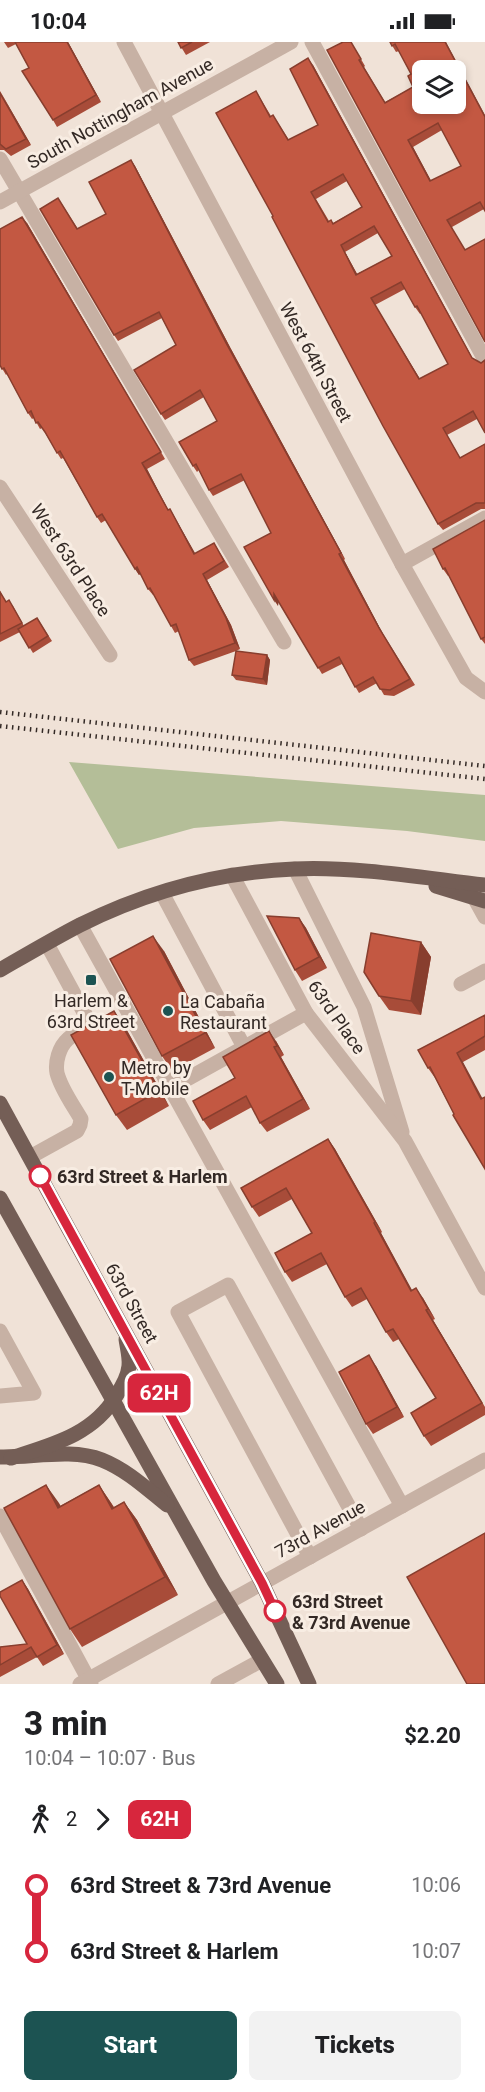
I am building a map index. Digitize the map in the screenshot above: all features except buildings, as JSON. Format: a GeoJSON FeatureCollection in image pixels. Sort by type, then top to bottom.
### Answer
{"type":"FeatureCollection","features":[{"type":"Feature","properties":{"kind":"main road"},"geometry":{"type":"LineString","coordinates":[[0,970],[80,925],[162,893],[232,875],[295,868],[348,870],[485,885]]}},
{"type":"Feature","properties":{"kind":"main road"},"geometry":{"type":"LineString","coordinates":[[408,876],[480,900]]}},
{"type":"Feature","properties":{"kind":"main road","name":"63rd Street"},"geometry":{"type":"LineString","coordinates":[[0,1103],[262,1583],[309,1684]]}},
{"type":"Feature","properties":{"kind":"main road"},"geometry":{"type":"LineString","coordinates":[[1,1203],[174,1511],[277,1684]]}},
{"type":"Feature","properties":{"kind":"main road"},"geometry":{"type":"LineString","coordinates":[[5,1457],[68,1439],[94,1423],[113,1402],[123,1384],[129,1366],[125,1331]]}},
{"type":"Feature","properties":{"kind":"main road"},"geometry":{"type":"LineString","coordinates":[[5,1457],[77,1455],[102,1460],[129,1475],[174,1511]]}},
{"type":"Feature","properties":{"kind":"street","name":"West 64th Street"},"geometry":{"type":"LineString","coordinates":[[124,42],[402,564],[466,678],[485,692]]}},
{"type":"Feature","properties":{"kind":"street","name":"South Nottingham Avenue"},"geometry":{"type":"LineString","coordinates":[[0,201],[291,42]]}},
{"type":"Feature","properties":{"kind":"street"},"geometry":{"type":"LineString","coordinates":[[312,42],[485,360]]}},
{"type":"Feature","properties":{"kind":"street"},"geometry":{"type":"LineString","coordinates":[[0,159],[284,642]]}},
{"type":"Feature","properties":{"kind":"street","name":"West 63rd Place"},"geometry":{"type":"LineString","coordinates":[[0,487],[110,655]]}},
{"type":"Feature","properties":{"kind":"street"},"geometry":{"type":"LineString","coordinates":[[402,564],[485,518]]}},
{"type":"Feature","properties":{"kind":"street","name":"63rd Place"},"geometry":{"type":"LineString","coordinates":[[295,868],[364,1007],[405,1141]]}},
{"type":"Feature","properties":{"kind":"street","name":"63rd Place"},"geometry":{"type":"LineString","coordinates":[[232,875],[306,1013],[405,1141],[485,1288]]}},
{"type":"Feature","properties":{"kind":"street"},"geometry":{"type":"LineString","coordinates":[[162,893],[244,1047]]}},
{"type":"Feature","properties":{"kind":"street"},"geometry":{"type":"LineString","coordinates":[[480,900],[485,917]]}},
{"type":"Feature","properties":{"kind":"street"},"geometry":{"type":"LineString","coordinates":[[80,925],[402,1506]]}},
{"type":"Feature","properties":{"kind":"street"},"geometry":{"type":"LineString","coordinates":[[30,1157],[77,1131],[81,1119],[58,1077],[56,1065],[59,1052],[68,1039],[83,1030],[87,1023],[86,1016],[47,944]]}},
{"type":"Feature","properties":{"kind":"street"},"geometry":{"type":"LineString","coordinates":[[461,984],[485,971]]}},
{"type":"Feature","properties":{"kind":"street"},"geometry":{"type":"LineString","coordinates":[[171,1088],[306,1013]]}},
{"type":"Feature","properties":{"kind":"street"},"geometry":{"type":"LineString","coordinates":[[310,1557],[178,1312],[228,1285],[361,1529]]}},
{"type":"Feature","properties":{"kind":"street"},"geometry":{"type":"LineString","coordinates":[[0,1331],[33,1393],[0,1396]]}},
{"type":"Feature","properties":{"kind":"street","name":"73rd Avenue"},"geometry":{"type":"LineString","coordinates":[[87,1682],[485,1460]]}},
{"type":"Feature","properties":{"kind":"street"},"geometry":{"type":"LineString","coordinates":[[0,1516],[87,1682]]}},
{"type":"Feature","properties":{"kind":"street"},"geometry":{"type":"LineString","coordinates":[[218,1684],[262,1660]]}},
{"type":"Feature","properties":{"kind":"green space"},"geometry":{"type":"Polygon","coordinates":[[[69,762],[485,795],[485,841],[407,831],[281,821],[194,828],[118,849],[69,762]]]}},
{"type":"Feature","properties":{"kind":"railway"},"geometry":{"type":"LineString","coordinates":[[0,712],[485,766]]}},
{"type":"Feature","properties":{"kind":"railway"},"geometry":{"type":"LineString","coordinates":[[0,726],[485,779]]}},
{"type":"Feature","properties":{"kind":"bus line","name":"62H"},"geometry":{"type":"LineString","coordinates":[[40,1176],[262,1583],[275,1611]]}},
{"type":"Feature","properties":{"kind":"place","name":"Harlem & 63rd Street"},"geometry":{"type":"Point","coordinates":[91,980]}},
{"type":"Feature","properties":{"kind":"place","name":"La Cabaña Restaurant"},"geometry":{"type":"Point","coordinates":[168,1011]}},
{"type":"Feature","properties":{"kind":"place","name":"Metro by T-Mobile"},"geometry":{"type":"Point","coordinates":[109,1077]}},
{"type":"Feature","properties":{"kind":"place","name":"63rd Street & Harlem"},"geometry":{"type":"Point","coordinates":[40,1176]}},
{"type":"Feature","properties":{"kind":"place","name":"63rd Street & 73rd Avenue"},"geometry":{"type":"Point","coordinates":[275,1611]}}]}
